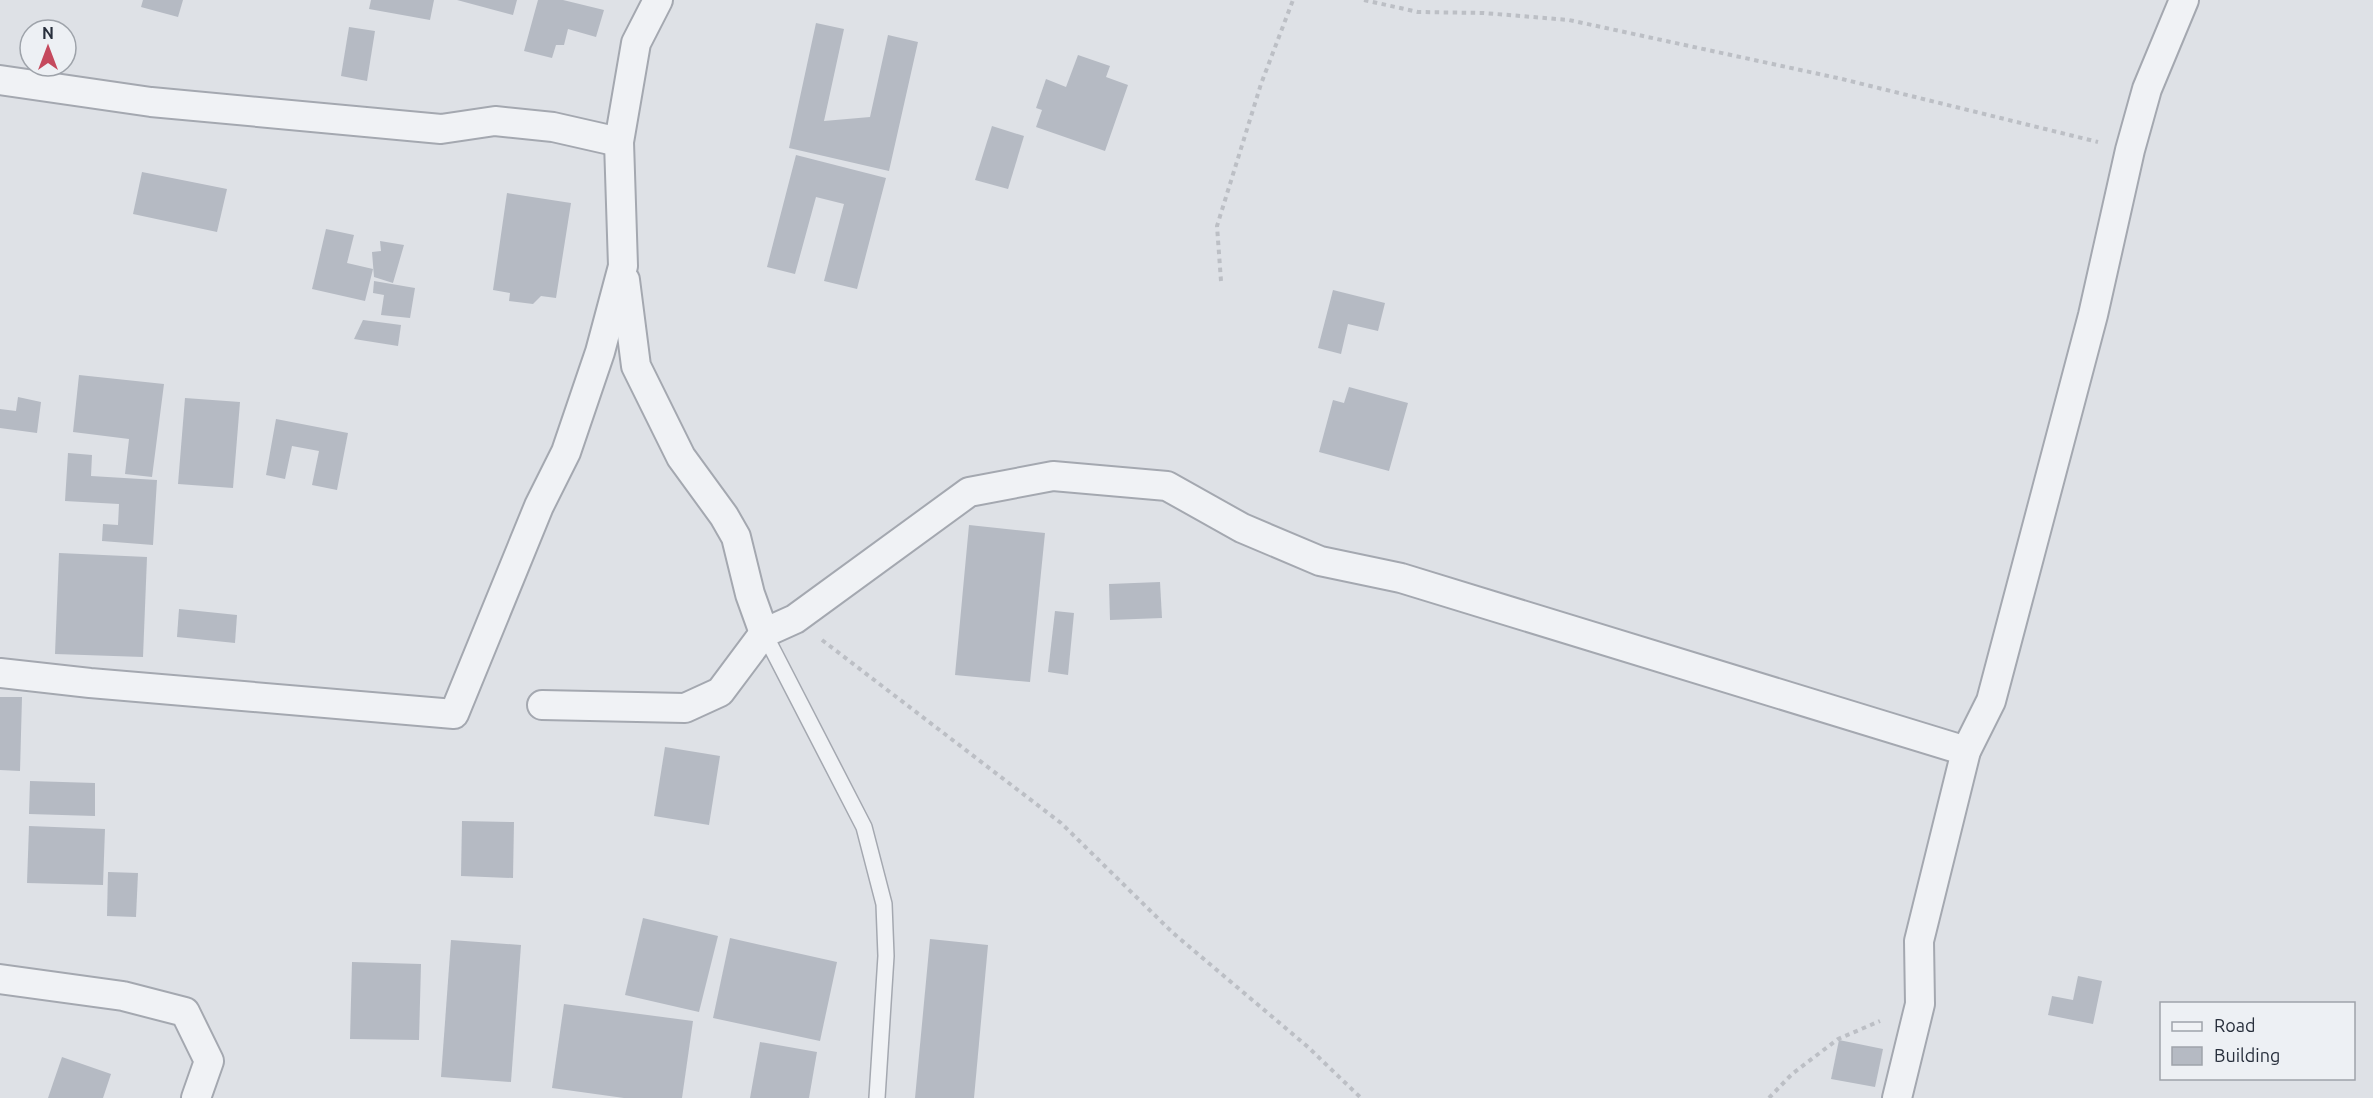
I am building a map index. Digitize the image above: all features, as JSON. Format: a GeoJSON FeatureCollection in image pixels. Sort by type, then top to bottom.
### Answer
{"type":"FeatureCollection","features":[{"type":"Feature","properties":{"kind":"street"},"geometry":{"type":"LineString","coordinates":[[658,0],[636,43],[619,142],[623,266],[636,366],[681,457],[724,516],[736,537],[750,594],[764,633]]}},
{"type":"Feature","properties":{"kind":"street"},"geometry":{"type":"LineString","coordinates":[[1897,1098],[1920,1004],[1919,941],[1966,751],[1991,701],[2093,315],[2130,150],[2147,89],[2184,0]]}},
{"type":"Feature","properties":{"kind":"street"},"geometry":{"type":"LineString","coordinates":[[0,80],[151,102],[441,129],[495,121],[553,128],[619,142]]}},
{"type":"Feature","properties":{"kind":"street"},"geometry":{"type":"LineString","coordinates":[[0,673],[90,683],[454,714],[538,506],[566,452],[600,352],[623,266]]}},
{"type":"Feature","properties":{"kind":"street"},"geometry":{"type":"LineString","coordinates":[[542,705],[685,708],[720,692],[764,633],[795,619],[969,492],[1053,476],[1167,486],[1242,528],[1320,561],[1401,578],[1966,751]]}},
{"type":"Feature","properties":{"kind":"street"},"geometry":{"type":"LineString","coordinates":[[0,979],[123,996],[185,1012],[209,1061],[196,1098]]}},
{"type":"Feature","properties":{"kind":"lane"},"geometry":{"type":"LineString","coordinates":[[764,633],[864,827],[885,904],[886,956],[877,1098]]}},
{"type":"Feature","properties":{"kind":"path"},"geometry":{"type":"LineString","coordinates":[[1221,281],[1217,226],[1261,84],[1293,0]]}},
{"type":"Feature","properties":{"kind":"path"},"geometry":{"type":"LineString","coordinates":[[1364,0],[1418,12],[1484,13],[1569,20],[1842,79],[2130,150]]}},
{"type":"Feature","properties":{"kind":"path"},"geometry":{"type":"LineString","coordinates":[[795,619],[1062,823],[1173,933],[1308,1047],[1360,1098]]}},
{"type":"Feature","properties":{"kind":"path"},"geometry":{"type":"LineString","coordinates":[[1769,1098],[1792,1074],[1838,1039],[1920,1004]]}},
{"type":"Feature","properties":{"kind":"building"},"geometry":{"type":"Polygon","coordinates":[[[143,0],[183,0],[178,17],[141,7],[143,0]]]}},
{"type":"Feature","properties":{"kind":"building"},"geometry":{"type":"Polygon","coordinates":[[[371,0],[434,0],[430,20],[369,9],[371,0]]]}},
{"type":"Feature","properties":{"kind":"building"},"geometry":{"type":"Polygon","coordinates":[[[457,0],[517,0],[513,15],[457,0]]]}},
{"type":"Feature","properties":{"kind":"building"},"geometry":{"type":"Polygon","coordinates":[[[538,0],[563,0],[604,10],[596,37],[568,29],[564,45],[556,45],[552,58],[524,51],[538,0]]]}},
{"type":"Feature","properties":{"kind":"building"},"geometry":{"type":"Polygon","coordinates":[[[816,23],[844,29],[824,121],[870,117],[888,35],[918,42],[889,171],[789,148],[816,23]]]}},
{"type":"Feature","properties":{"kind":"building"},"geometry":{"type":"Polygon","coordinates":[[[349,27],[375,31],[367,81],[341,76],[349,27]]]}},
{"type":"Feature","properties":{"kind":"building"},"geometry":{"type":"Polygon","coordinates":[[[1078,55],[1110,66],[1106,77],[1128,85],[1105,151],[1036,127],[1042,110],[1036,108],[1046,79],[1066,87],[1078,55]]]}},
{"type":"Feature","properties":{"kind":"building"},"geometry":{"type":"Polygon","coordinates":[[[992,126],[1024,136],[1008,189],[975,180],[992,126]]]}},
{"type":"Feature","properties":{"kind":"building"},"geometry":{"type":"Polygon","coordinates":[[[796,155],[886,178],[857,289],[824,281],[844,204],[816,197],[795,274],[767,267],[796,155]]]}},
{"type":"Feature","properties":{"kind":"building"},"geometry":{"type":"Polygon","coordinates":[[[142,172],[227,189],[217,232],[133,214],[142,172]]]}},
{"type":"Feature","properties":{"kind":"building"},"geometry":{"type":"Polygon","coordinates":[[[507,193],[571,203],[556,298],[541,296],[533,304],[509,301],[510,293],[493,290],[507,193]]]}},
{"type":"Feature","properties":{"kind":"building"},"geometry":{"type":"Polygon","coordinates":[[[326,229],[354,235],[347,263],[373,269],[365,301],[312,289],[326,229]]]}},
{"type":"Feature","properties":{"kind":"building"},"geometry":{"type":"Polygon","coordinates":[[[380,241],[404,245],[393,283],[374,277],[372,252],[381,251],[380,241]]]}},
{"type":"Feature","properties":{"kind":"building"},"geometry":{"type":"Polygon","coordinates":[[[374,281],[415,288],[410,318],[381,315],[384,295],[373,293],[374,281]]]}},
{"type":"Feature","properties":{"kind":"building"},"geometry":{"type":"Polygon","coordinates":[[[1333,290],[1385,303],[1378,331],[1348,324],[1341,354],[1318,348],[1333,290]]]}},
{"type":"Feature","properties":{"kind":"building"},"geometry":{"type":"Polygon","coordinates":[[[363,320],[401,325],[398,346],[354,339],[363,320]]]}},
{"type":"Feature","properties":{"kind":"building"},"geometry":{"type":"Polygon","coordinates":[[[79,375],[164,384],[152,477],[125,474],[129,439],[73,432],[79,375]]]}},
{"type":"Feature","properties":{"kind":"building"},"geometry":{"type":"Polygon","coordinates":[[[1349,387],[1408,403],[1389,471],[1319,452],[1333,400],[1344,403],[1349,387]]]}},
{"type":"Feature","properties":{"kind":"building"},"geometry":{"type":"Polygon","coordinates":[[[18,397],[41,402],[37,433],[0,428],[0,409],[16,411],[18,397]]]}},
{"type":"Feature","properties":{"kind":"building"},"geometry":{"type":"Polygon","coordinates":[[[185,398],[240,402],[233,488],[178,484],[185,398]]]}},
{"type":"Feature","properties":{"kind":"building"},"geometry":{"type":"Polygon","coordinates":[[[276,419],[348,433],[337,490],[312,485],[319,451],[292,446],[285,479],[266,475],[276,419]]]}},
{"type":"Feature","properties":{"kind":"building"},"geometry":{"type":"Polygon","coordinates":[[[68,453],[92,455],[91,476],[157,480],[153,545],[102,541],[103,524],[118,525],[119,504],[65,501],[68,453]]]}},
{"type":"Feature","properties":{"kind":"building"},"geometry":{"type":"Polygon","coordinates":[[[969,525],[1045,533],[1030,682],[955,675],[969,525]]]}},
{"type":"Feature","properties":{"kind":"building"},"geometry":{"type":"Polygon","coordinates":[[[59,553],[147,557],[143,657],[55,654],[59,553]]]}},
{"type":"Feature","properties":{"kind":"building"},"geometry":{"type":"Polygon","coordinates":[[[1160,582],[1162,618],[1110,620],[1109,584],[1160,582]]]}},
{"type":"Feature","properties":{"kind":"building"},"geometry":{"type":"Polygon","coordinates":[[[179,609],[237,615],[235,643],[177,637],[179,609]]]}},
{"type":"Feature","properties":{"kind":"building"},"geometry":{"type":"Polygon","coordinates":[[[1055,611],[1074,613],[1068,675],[1048,672],[1055,611]]]}},
{"type":"Feature","properties":{"kind":"building"},"geometry":{"type":"Polygon","coordinates":[[[0,697],[22,697],[20,771],[0,770],[0,697]]]}},
{"type":"Feature","properties":{"kind":"building"},"geometry":{"type":"Polygon","coordinates":[[[665,747],[720,756],[709,825],[654,816],[665,747]]]}},
{"type":"Feature","properties":{"kind":"building"},"geometry":{"type":"Polygon","coordinates":[[[30,781],[95,783],[95,816],[29,814],[30,781]]]}},
{"type":"Feature","properties":{"kind":"building"},"geometry":{"type":"Polygon","coordinates":[[[462,821],[514,822],[513,878],[461,876],[462,821]]]}},
{"type":"Feature","properties":{"kind":"building"},"geometry":{"type":"Polygon","coordinates":[[[29,826],[105,829],[103,885],[27,883],[29,826]]]}},
{"type":"Feature","properties":{"kind":"building"},"geometry":{"type":"Polygon","coordinates":[[[108,872],[138,873],[136,917],[107,916],[108,872]]]}},
{"type":"Feature","properties":{"kind":"building"},"geometry":{"type":"Polygon","coordinates":[[[643,918],[718,936],[699,1012],[625,995],[643,918]]]}},
{"type":"Feature","properties":{"kind":"building"},"geometry":{"type":"Polygon","coordinates":[[[730,938],[837,962],[820,1041],[713,1018],[730,938]]]}},
{"type":"Feature","properties":{"kind":"building"},"geometry":{"type":"Polygon","coordinates":[[[930,939],[988,945],[974,1098],[915,1098],[930,939]]]}},
{"type":"Feature","properties":{"kind":"building"},"geometry":{"type":"Polygon","coordinates":[[[451,940],[521,945],[511,1082],[441,1077],[451,940]]]}},
{"type":"Feature","properties":{"kind":"building"},"geometry":{"type":"Polygon","coordinates":[[[352,962],[421,964],[419,1040],[350,1039],[352,962]]]}},
{"type":"Feature","properties":{"kind":"building"},"geometry":{"type":"Polygon","coordinates":[[[2078,976],[2102,981],[2093,1024],[2048,1015],[2052,996],[2073,1000],[2078,976]]]}},
{"type":"Feature","properties":{"kind":"building"},"geometry":{"type":"Polygon","coordinates":[[[564,1004],[693,1021],[682,1098],[624,1098],[552,1088],[564,1004]]]}},
{"type":"Feature","properties":{"kind":"building"},"geometry":{"type":"Polygon","coordinates":[[[1839,1040],[1883,1049],[1875,1087],[1831,1079],[1839,1040]]]}},
{"type":"Feature","properties":{"kind":"building"},"geometry":{"type":"Polygon","coordinates":[[[760,1042],[817,1052],[809,1098],[750,1098],[760,1042]]]}},
{"type":"Feature","properties":{"kind":"building"},"geometry":{"type":"Polygon","coordinates":[[[62,1057],[111,1074],[103,1098],[48,1098],[62,1057]]]}}]}
